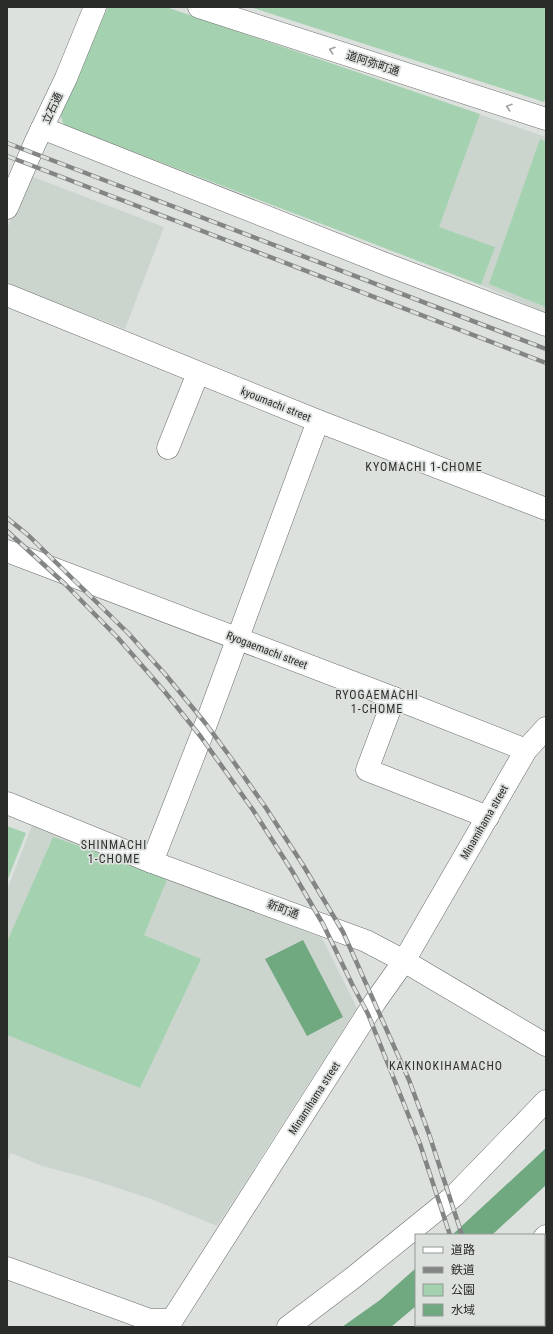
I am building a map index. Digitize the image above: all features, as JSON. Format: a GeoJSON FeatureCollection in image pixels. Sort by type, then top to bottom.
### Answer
{"type":"FeatureCollection","features":[{"type":"Feature","properties":{"kind":"street","name":"立石通"},"geometry":{"type":"LineString","coordinates":[[7,208],[66,78],[95,7]]}},
{"type":"Feature","properties":{"kind":"street","name":"道阿弥町通"},"geometry":{"type":"LineString","coordinates":[[199,7],[546,119]]}},
{"type":"Feature","properties":{"kind":"street"},"geometry":{"type":"LineString","coordinates":[[42,128],[388,265],[546,325]]}},
{"type":"Feature","properties":{"kind":"street","name":"kyoumachi street"},"geometry":{"type":"LineString","coordinates":[[7,295],[318,422],[546,509]]}},
{"type":"Feature","properties":{"kind":"street"},"geometry":{"type":"LineString","coordinates":[[168,448],[198,372]]}},
{"type":"Feature","properties":{"kind":"street"},"geometry":{"type":"LineString","coordinates":[[152,862],[204,730],[318,422]]}},
{"type":"Feature","properties":{"kind":"street","name":"Ryogaemachi street"},"geometry":{"type":"LineString","coordinates":[[7,551],[394,698],[526,750]]}},
{"type":"Feature","properties":{"kind":"street"},"geometry":{"type":"LineString","coordinates":[[394,698],[367,770],[488,817]]}},
{"type":"Feature","properties":{"kind":"street","name":"Minamihama street"},"geometry":{"type":"LineString","coordinates":[[7,1268],[150,1320],[175,1323],[375,1002],[404,961],[526,750],[546,728]]}},
{"type":"Feature","properties":{"kind":"street","name":"新町通"},"geometry":{"type":"LineString","coordinates":[[7,803],[152,862],[360,938],[404,961],[546,1045]]}},
{"type":"Feature","properties":{"kind":"street"},"geometry":{"type":"LineString","coordinates":[[288,1327],[354,1277],[454,1196],[546,1101]]}},
{"type":"Feature","properties":{"kind":"shaded area"},"geometry":{"type":"Polygon","coordinates":[[[432,98],[546,137],[546,313],[481,285],[379,246],[432,98]]]}},
{"type":"Feature","properties":{"kind":"shaded area"},"geometry":{"type":"Polygon","coordinates":[[[28,175],[164,227],[125,329],[7,284],[7,229],[28,175]]]}},
{"type":"Feature","properties":{"kind":"shaded area"},"geometry":{"type":"Polygon","coordinates":[[[33,823],[322,938],[357,1008],[217,1226],[151,1199],[87,1178],[42,1166],[11,1153],[7,1164],[7,890],[33,823]]]}},
{"type":"Feature","properties":{"kind":"shaded area"},"geometry":{"type":"Polygon","coordinates":[[[470,1326],[508,1326],[508,1327],[470,1326]]]}},
{"type":"Feature","properties":{"kind":"green space"},"geometry":{"type":"Polygon","coordinates":[[[108,7],[166,7],[480,114],[439,227],[495,247],[481,285],[64,125],[58,110],[108,7]]]}},
{"type":"Feature","properties":{"kind":"green space"},"geometry":{"type":"Polygon","coordinates":[[[250,7],[546,7],[546,97],[544,102],[250,7]]]}},
{"type":"Feature","properties":{"kind":"green space"},"geometry":{"type":"Polygon","coordinates":[[[540,139],[546,142],[546,307],[489,284],[540,139]]]}},
{"type":"Feature","properties":{"kind":"green space"},"geometry":{"type":"Polygon","coordinates":[[[7,826],[26,833],[7,881],[7,826]]]}},
{"type":"Feature","properties":{"kind":"green space"},"geometry":{"type":"Polygon","coordinates":[[[53,837],[168,877],[144,935],[201,959],[140,1088],[7,1035],[7,942],[53,837]]]}},
{"type":"Feature","properties":{"kind":"water"},"geometry":{"type":"Polygon","coordinates":[[[303,940],[343,1017],[307,1036],[265,959],[303,940]]]}},
{"type":"Feature","properties":{"kind":"water"},"geometry":{"type":"Polygon","coordinates":[[[546,1148],[546,1185],[493,1234],[453,1234],[546,1148]]]}},
{"type":"Feature","properties":{"kind":"water"},"geometry":{"type":"Polygon","coordinates":[[[415,1269],[415,1307],[391,1327],[342,1327],[380,1300],[415,1269]]]}},
{"type":"Feature","properties":{"kind":"railway"},"geometry":{"type":"LineString","coordinates":[[7,143],[546,349]]}},
{"type":"Feature","properties":{"kind":"railway"},"geometry":{"type":"LineString","coordinates":[[7,156],[546,363]]}},
{"type":"Feature","properties":{"kind":"railway"},"geometry":{"type":"LineString","coordinates":[[7,518],[28,535],[128,633],[165,674],[206,724],[231,758],[303,865],[343,932],[409,1080],[429,1134],[462,1234]]}},
{"type":"Feature","properties":{"kind":"railway"},"geometry":{"type":"LineString","coordinates":[[7,531],[65,584],[118,638],[165,692],[201,737],[253,810],[292,871],[323,924],[368,1014],[420,1144],[450,1234]]}},
{"type":"Feature","properties":{"kind":"district","name":"KYOMACHI 1-CHOME"},"geometry":{"type":"Point","coordinates":[424,467]}},
{"type":"Feature","properties":{"kind":"district","name":"RYOGAEMACHI 1-CHOME"},"geometry":{"type":"Point","coordinates":[377,702]}},
{"type":"Feature","properties":{"kind":"district","name":"SHINMACHI 1-CHOME"},"geometry":{"type":"Point","coordinates":[114,852]}},
{"type":"Feature","properties":{"kind":"district","name":"KAKINOKIHAMACHO"},"geometry":{"type":"Point","coordinates":[446,1066]}}]}
